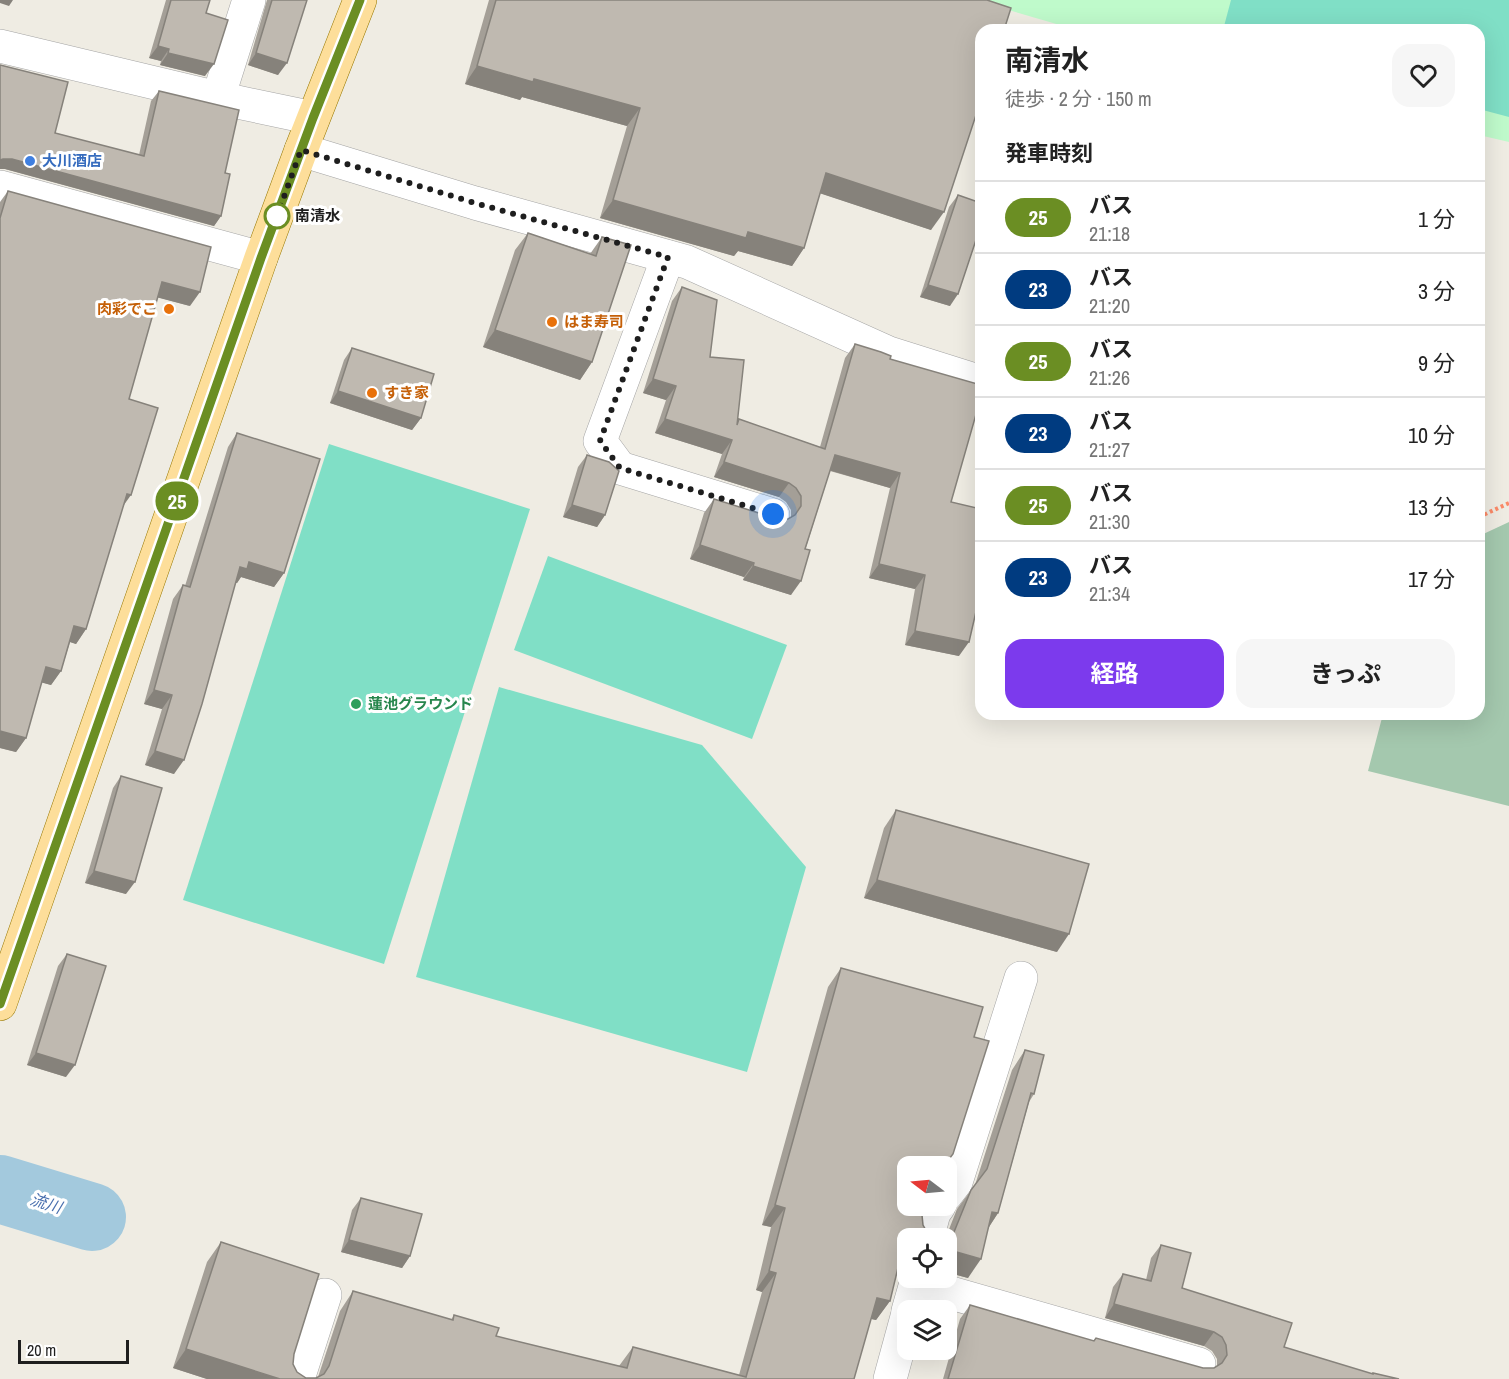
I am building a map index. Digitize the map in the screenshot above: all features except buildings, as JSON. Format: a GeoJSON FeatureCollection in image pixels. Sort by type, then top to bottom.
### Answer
{"type":"FeatureCollection","features":[{"type":"Feature","properties":{"kind":"main road"},"geometry":{"type":"LineString","coordinates":[[0,1004],[261,258],[360,0]]}},
{"type":"Feature","properties":{"kind":"street"},"geometry":{"type":"LineString","coordinates":[[218,98],[249,0]]}},
{"type":"Feature","properties":{"kind":"street"},"geometry":{"type":"LineString","coordinates":[[0,46],[218,98],[313,118]]}},
{"type":"Feature","properties":{"kind":"street"},"geometry":{"type":"LineString","coordinates":[[301,150],[475,203],[687,262],[889,353],[975,380]]}},
{"type":"Feature","properties":{"kind":"street"},"geometry":{"type":"LineString","coordinates":[[0,187],[261,258]]}},
{"type":"Feature","properties":{"kind":"street"},"geometry":{"type":"LineString","coordinates":[[668,257],[600,441],[620,468],[773,514]]}},
{"type":"Feature","properties":{"kind":"street"},"geometry":{"type":"LineString","coordinates":[[957,1179],[1021,978]]}},
{"type":"Feature","properties":{"kind":"street"},"geometry":{"type":"LineString","coordinates":[[298,1379],[325,1295]]}},
{"type":"Feature","properties":{"kind":"street"},"geometry":{"type":"LineString","coordinates":[[890,1379],[912,1296],[1199,1364]]}},
{"type":"Feature","properties":{"kind":"path"},"geometry":{"type":"LineString","coordinates":[[1485,514],[1509,503]]}},
{"type":"Feature","properties":{"kind":"green space"},"geometry":{"type":"Polygon","coordinates":[[[974,0],[1509,0],[1509,142],[1485,136],[1485,24],[1056,24],[974,0]]]}},
{"type":"Feature","properties":{"kind":"green space"},"geometry":{"type":"Polygon","coordinates":[[[1231,0],[1509,0],[1509,117],[1485,111],[1485,24],[1225,24],[1231,0]]]}},
{"type":"Feature","properties":{"kind":"green space","name":"蓮池グラウンド"},"geometry":{"type":"Polygon","coordinates":[[[329,444],[530,509],[384,964],[183,900],[329,444]]]}},
{"type":"Feature","properties":{"kind":"green space"},"geometry":{"type":"Polygon","coordinates":[[[1509,522],[1509,806],[1368,771],[1381,720],[1485,720],[1485,533],[1509,522]]]}},
{"type":"Feature","properties":{"kind":"green space"},"geometry":{"type":"Polygon","coordinates":[[[548,556],[787,645],[752,739],[514,650],[548,556]]]}},
{"type":"Feature","properties":{"kind":"green space"},"geometry":{"type":"Polygon","coordinates":[[[499,687],[702,745],[806,867],[747,1072],[416,977],[499,687]]]}},
{"type":"Feature","properties":{"kind":"waterway","name":"流川"},"geometry":{"type":"LineString","coordinates":[[0,1189],[92,1217]]}},
{"type":"Feature","properties":{"kind":"bus line","name":"25"},"geometry":{"type":"LineString","coordinates":[[0,1004],[261,258],[360,0]]}},
{"type":"Feature","properties":{"kind":"place","name":"大川酒店"},"geometry":{"type":"Point","coordinates":[30,161]}},
{"type":"Feature","properties":{"kind":"place","name":"南清水"},"geometry":{"type":"Point","coordinates":[277,216]}},
{"type":"Feature","properties":{"kind":"place","name":"肉彩でこ"},"geometry":{"type":"Point","coordinates":[169,309]}},
{"type":"Feature","properties":{"kind":"place","name":"はま寿司"},"geometry":{"type":"Point","coordinates":[552,322]}},
{"type":"Feature","properties":{"kind":"place","name":"すき家"},"geometry":{"type":"Point","coordinates":[372,393]}},
{"type":"Feature","properties":{"kind":"place","name":"蓮池グラウンド"},"geometry":{"type":"Point","coordinates":[356,704]}},
{"type":"Feature","properties":{"kind":"route"},"geometry":{"type":"LineString","coordinates":[[277,216],[301,150],[475,203],[668,257],[600,441],[620,468],[773,514]]}}]}
